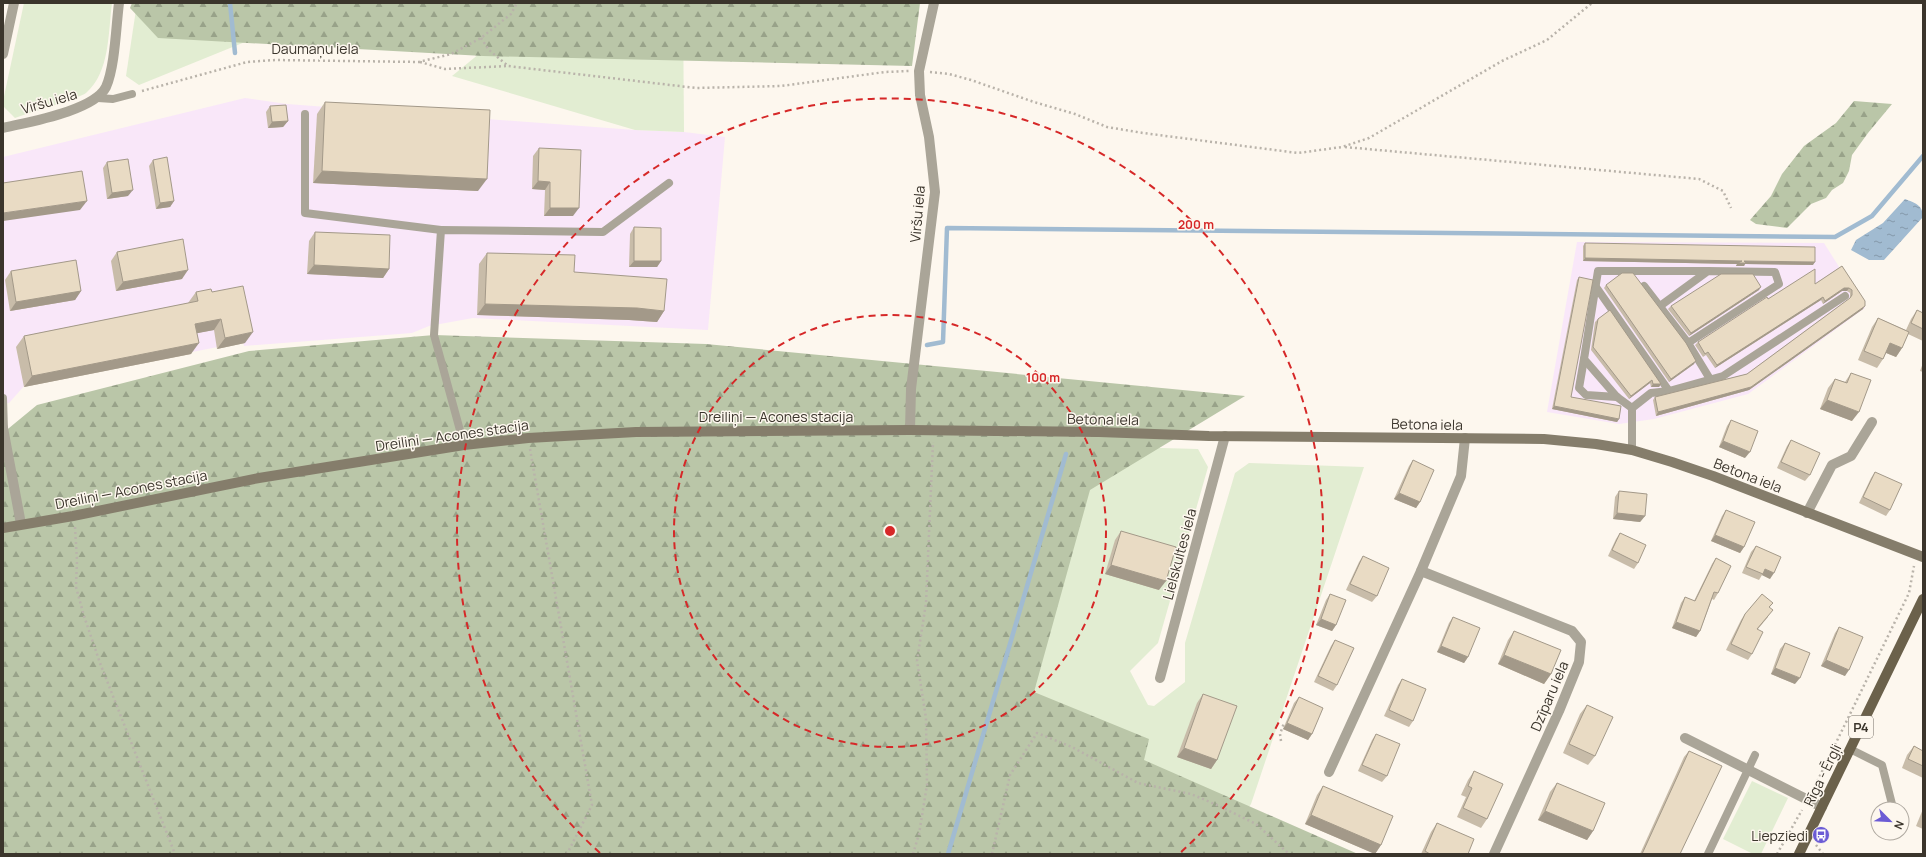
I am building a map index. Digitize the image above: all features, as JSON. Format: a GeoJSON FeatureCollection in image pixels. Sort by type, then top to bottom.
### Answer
{"type":"FeatureCollection","features":[{"type":"Feature","properties":{"kind":"main road","name":"Betona iela"},"geometry":{"type":"LineString","coordinates":[[910,430],[1099,432],[1225,436],[1544,439],[1596,444],[1632,450],[1712,476],[1923,557]]}},
{"type":"Feature","properties":{"kind":"main road","name":"Dreiliņi — Acones stacija"},"geometry":{"type":"LineString","coordinates":[[3,528],[73,516],[259,478],[464,445],[528,438],[636,432],[910,430]]}},
{"type":"Feature","properties":{"kind":"main road","name":"Rīga - Ērgļi"},"geometry":{"type":"LineString","coordinates":[[1799,854],[1923,600]]}},
{"type":"Feature","properties":{"kind":"street"},"geometry":{"type":"LineString","coordinates":[[3,54],[14,3]]}},
{"type":"Feature","properties":{"kind":"street","name":"Viršu iela"},"geometry":{"type":"LineString","coordinates":[[3,128],[82,107],[98,98],[106,87],[111,65],[119,3]]}},
{"type":"Feature","properties":{"kind":"street","name":"Viršu iela"},"geometry":{"type":"LineString","coordinates":[[910,430],[911,388],[935,192],[929,137],[920,95],[919,71],[934,3]]}},
{"type":"Feature","properties":{"kind":"street"},"geometry":{"type":"LineString","coordinates":[[1807,513],[1832,466],[1851,456],[1872,422]]}},
{"type":"Feature","properties":{"kind":"street"},"geometry":{"type":"LineString","coordinates":[[3,429],[21,524]]}},
{"type":"Feature","properties":{"kind":"street","name":"Lielskultes iela"},"geometry":{"type":"LineString","coordinates":[[1160,678],[1225,436]]}},
{"type":"Feature","properties":{"kind":"street"},"geometry":{"type":"LineString","coordinates":[[1329,772],[1421,571],[1461,476],[1465,438]]}},
{"type":"Feature","properties":{"kind":"street","name":"Dzīparu iela"},"geometry":{"type":"LineString","coordinates":[[1421,571],[1572,631],[1581,642],[1579,662],[1494,854]]}},
{"type":"Feature","properties":{"kind":"street"},"geometry":{"type":"LineString","coordinates":[[1685,738],[1822,807]]}},
{"type":"Feature","properties":{"kind":"lane"},"geometry":{"type":"LineString","coordinates":[[98,98],[113,99],[132,94]]}},
{"type":"Feature","properties":{"kind":"lane"},"geometry":{"type":"LineString","coordinates":[[305,114],[305,213],[441,230],[602,232],[669,183]]}},
{"type":"Feature","properties":{"kind":"lane"},"geometry":{"type":"LineString","coordinates":[[441,230],[434,335],[464,445]]}},
{"type":"Feature","properties":{"kind":"lane"},"geometry":{"type":"LineString","coordinates":[[1617,397],[1586,395],[1579,388],[1598,271],[1775,272],[1779,284],[1688,343]]}},
{"type":"Feature","properties":{"kind":"lane"},"geometry":{"type":"LineString","coordinates":[[1660,306],[1708,271]]}},
{"type":"Feature","properties":{"kind":"lane"},"geometry":{"type":"LineString","coordinates":[[1644,286],[1688,343],[1710,379]]}},
{"type":"Feature","properties":{"kind":"lane"},"geometry":{"type":"LineString","coordinates":[[1596,287],[1669,391]]}},
{"type":"Feature","properties":{"kind":"lane"},"geometry":{"type":"LineString","coordinates":[[1632,408],[1652,393],[1669,391],[1723,376],[1845,296]]}},
{"type":"Feature","properties":{"kind":"lane"},"geometry":{"type":"LineString","coordinates":[[1584,359],[1617,397],[1632,408]]}},
{"type":"Feature","properties":{"kind":"lane"},"geometry":{"type":"LineString","coordinates":[[3,398],[3,429]]}},
{"type":"Feature","properties":{"kind":"lane"},"geometry":{"type":"LineString","coordinates":[[1632,408],[1632,450]]}},
{"type":"Feature","properties":{"kind":"lane"},"geometry":{"type":"LineString","coordinates":[[1850,749],[1882,765],[1891,801]]}},
{"type":"Feature","properties":{"kind":"lane"},"geometry":{"type":"LineString","coordinates":[[1708,854],[1755,755]]}},
{"type":"Feature","properties":{"kind":"path","name":"Daumaņu iela"},"geometry":{"type":"LineString","coordinates":[[132,94],[247,62],[275,60],[419,62],[451,54],[481,38],[511,14],[517,3]]}},
{"type":"Feature","properties":{"kind":"path"},"geometry":{"type":"LineString","coordinates":[[419,62],[444,69],[508,66],[696,88],[781,86],[884,72],[919,71],[949,74],[1076,114],[1107,127],[1298,153],[1342,147],[1369,138],[1502,61],[1547,40],[1592,3]]}},
{"type":"Feature","properties":{"kind":"path"},"geometry":{"type":"LineString","coordinates":[[481,38],[490,50],[508,66]]}},
{"type":"Feature","properties":{"kind":"path"},"geometry":{"type":"LineString","coordinates":[[1342,147],[1699,179],[1723,191],[1731,208]]}},
{"type":"Feature","properties":{"kind":"path"},"geometry":{"type":"LineString","coordinates":[[913,854],[919,834],[927,785],[926,718],[917,661],[926,603],[933,430]]}},
{"type":"Feature","properties":{"kind":"path"},"geometry":{"type":"LineString","coordinates":[[528,438],[592,805],[567,854]]}},
{"type":"Feature","properties":{"kind":"path"},"geometry":{"type":"LineString","coordinates":[[73,516],[76,537],[76,586],[84,616],[100,663],[175,854]]}},
{"type":"Feature","properties":{"kind":"path"},"geometry":{"type":"LineString","coordinates":[[1814,788],[1909,593],[1914,565]]}},
{"type":"Feature","properties":{"kind":"path"},"geometry":{"type":"LineString","coordinates":[[1280,741],[1280,734],[1284,723]]}},
{"type":"Feature","properties":{"kind":"path"},"geometry":{"type":"LineString","coordinates":[[992,854],[1010,775],[1037,733],[1072,747],[1138,782],[1191,794],[1217,805],[1256,824],[1289,854]]}},
{"type":"Feature","properties":{"kind":"path"},"geometry":{"type":"LineString","coordinates":[[1777,854],[1803,808]]}},
{"type":"Feature","properties":{"kind":"shaded area"},"geometry":{"type":"Polygon","coordinates":[[[245,98],[287,104],[635,130],[684,132],[725,137],[708,330],[473,318],[429,326],[412,333],[244,346],[243,342],[25,385],[9,403],[3,404],[3,157],[245,98]]]}},
{"type":"Feature","properties":{"kind":"shaded area"},"geometry":{"type":"Polygon","coordinates":[[[1577,242],[1824,243],[1865,308],[1748,394],[1654,419],[1619,424],[1547,412],[1577,242]]]}},
{"type":"Feature","properties":{"kind":"green space"},"geometry":{"type":"Polygon","coordinates":[[[24,3],[112,3],[104,63],[94,84],[81,96],[15,118],[3,106],[3,101],[24,3]]]}},
{"type":"Feature","properties":{"kind":"green space"},"geometry":{"type":"Polygon","coordinates":[[[132,3],[920,3],[912,66],[483,56],[158,38],[130,8],[132,3]]]}},
{"type":"Feature","properties":{"kind":"green space"},"geometry":{"type":"Polygon","coordinates":[[[137,3],[245,42],[139,85],[126,76],[137,3]]]}},
{"type":"Feature","properties":{"kind":"green space"},"geometry":{"type":"Polygon","coordinates":[[[683,3],[684,132],[635,130],[452,76],[513,26],[683,3]]]}},
{"type":"Feature","properties":{"kind":"green space"},"geometry":{"type":"Polygon","coordinates":[[[1854,101],[1892,104],[1852,155],[1849,171],[1843,183],[1832,190],[1826,198],[1811,204],[1787,228],[1756,224],[1750,220],[1771,196],[1782,174],[1804,146],[1836,123],[1854,101]]]}},
{"type":"Feature","properties":{"kind":"green space"},"geometry":{"type":"Polygon","coordinates":[[[434,335],[706,344],[1245,396],[1090,490],[1034,692],[1149,739],[1144,760],[1358,854],[3,854],[3,433],[37,405],[249,351],[434,335]]]}},
{"type":"Feature","properties":{"kind":"green space"},"geometry":{"type":"Polygon","coordinates":[[[1088,446],[1198,449],[1208,467],[1158,643],[1130,671],[1148,705],[1154,706],[1185,682],[1185,643],[1235,473],[1249,463],[1364,467],[1251,804],[1246,811],[1025,718],[1088,446]]]}},
{"type":"Feature","properties":{"kind":"green space"},"geometry":{"type":"Polygon","coordinates":[[[1752,781],[1788,798],[1761,854],[1753,854],[1723,839],[1752,781]]]}},
{"type":"Feature","properties":{"kind":"water"},"geometry":{"type":"Polygon","coordinates":[[[1905,199],[1920,207],[1923,217],[1884,260],[1869,260],[1851,250],[1856,240],[1883,223],[1905,199]]]}},
{"type":"Feature","properties":{"kind":"building"},"geometry":{"type":"Polygon","coordinates":[[[325,102],[490,110],[487,179],[322,171],[325,102]]]}},
{"type":"Feature","properties":{"kind":"building"},"geometry":{"type":"Polygon","coordinates":[[[286,105],[288,121],[272,122],[270,106],[286,105]]]}},
{"type":"Feature","properties":{"kind":"building"},"geometry":{"type":"Polygon","coordinates":[[[539,148],[581,150],[579,208],[550,208],[550,182],[538,181],[539,148]]]}},
{"type":"Feature","properties":{"kind":"building"},"geometry":{"type":"Polygon","coordinates":[[[167,157],[174,201],[160,203],[153,160],[167,157]]]}},
{"type":"Feature","properties":{"kind":"building"},"geometry":{"type":"Polygon","coordinates":[[[128,159],[133,190],[112,193],[107,162],[128,159]]]}},
{"type":"Feature","properties":{"kind":"building"},"geometry":{"type":"Polygon","coordinates":[[[82,171],[87,201],[3,213],[3,183],[82,171]]]}},
{"type":"Feature","properties":{"kind":"building"},"geometry":{"type":"Polygon","coordinates":[[[634,227],[661,228],[661,261],[634,261],[634,227]]]}},
{"type":"Feature","properties":{"kind":"building"},"geometry":{"type":"Polygon","coordinates":[[[315,232],[390,235],[389,269],[314,265],[315,232]]]}},
{"type":"Feature","properties":{"kind":"building"},"geometry":{"type":"Polygon","coordinates":[[[183,239],[188,270],[123,282],[117,252],[183,239]]]}},
{"type":"Feature","properties":{"kind":"building"},"geometry":{"type":"Polygon","coordinates":[[[1585,243],[1815,247],[1815,262],[1744,261],[1746,263],[1738,263],[1742,261],[1585,258],[1585,243]]]}},
{"type":"Feature","properties":{"kind":"building"},"geometry":{"type":"Polygon","coordinates":[[[487,253],[575,255],[574,272],[667,279],[664,311],[637,308],[485,304],[487,253]]]}},
{"type":"Feature","properties":{"kind":"building"},"geometry":{"type":"Polygon","coordinates":[[[76,260],[81,291],[16,302],[11,271],[76,260]]]}},
{"type":"Feature","properties":{"kind":"building"},"geometry":{"type":"Polygon","coordinates":[[[1842,266],[1865,301],[1865,306],[1751,387],[1658,412],[1655,397],[1747,374],[1850,298],[1852,295],[1852,290],[1849,288],[1844,288],[1825,301],[1823,297],[1717,365],[1708,352],[1705,354],[1698,342],[1767,297],[1768,299],[1815,269],[1815,284],[1842,266]]]}},
{"type":"Feature","properties":{"kind":"building"},"geometry":{"type":"Polygon","coordinates":[[[1622,273],[1633,273],[1686,343],[1696,361],[1671,379],[1606,285],[1622,273]]]}},
{"type":"Feature","properties":{"kind":"building"},"geometry":{"type":"Polygon","coordinates":[[[1721,274],[1753,274],[1761,287],[1691,333],[1671,306],[1721,274]]]}},
{"type":"Feature","properties":{"kind":"building"},"geometry":{"type":"Polygon","coordinates":[[[1579,277],[1593,280],[1571,397],[1621,406],[1619,419],[1554,406],[1579,277]]]}},
{"type":"Feature","properties":{"kind":"building"},"geometry":{"type":"Polygon","coordinates":[[[243,286],[253,332],[225,338],[221,319],[195,324],[199,343],[32,376],[24,336],[198,301],[196,292],[211,289],[212,292],[243,286]]]}},
{"type":"Feature","properties":{"kind":"building"},"geometry":{"type":"Polygon","coordinates":[[[1610,310],[1661,384],[1653,384],[1652,380],[1631,396],[1593,347],[1598,319],[1610,310]]]}},
{"type":"Feature","properties":{"kind":"building"},"geometry":{"type":"Polygon","coordinates":[[[1917,310],[1923,313],[1923,329],[1911,323],[1917,310]]]}},
{"type":"Feature","properties":{"kind":"building"},"geometry":{"type":"Polygon","coordinates":[[[1878,318],[1909,332],[1902,348],[1890,343],[1883,359],[1864,351],[1878,318]]]}},
{"type":"Feature","properties":{"kind":"building"},"geometry":{"type":"Polygon","coordinates":[[[1851,373],[1871,380],[1859,412],[1827,400],[1835,379],[1847,383],[1851,373]]]}},
{"type":"Feature","properties":{"kind":"building"},"geometry":{"type":"Polygon","coordinates":[[[1731,420],[1758,431],[1750,452],[1723,441],[1731,420]]]}},
{"type":"Feature","properties":{"kind":"building"},"geometry":{"type":"Polygon","coordinates":[[[1791,440],[1820,453],[1810,475],[1781,462],[1791,440]]]}},
{"type":"Feature","properties":{"kind":"building"},"geometry":{"type":"Polygon","coordinates":[[[1413,460],[1434,470],[1420,502],[1399,493],[1413,460]]]}},
{"type":"Feature","properties":{"kind":"building"},"geometry":{"type":"Polygon","coordinates":[[[1875,472],[1902,484],[1890,510],[1863,497],[1875,472]]]}},
{"type":"Feature","properties":{"kind":"building"},"geometry":{"type":"Polygon","coordinates":[[[1619,491],[1647,494],[1645,516],[1617,513],[1619,491]]]}},
{"type":"Feature","properties":{"kind":"building"},"geometry":{"type":"Polygon","coordinates":[[[1726,510],[1755,522],[1744,547],[1715,535],[1726,510]]]}},
{"type":"Feature","properties":{"kind":"building"},"geometry":{"type":"Polygon","coordinates":[[[1121,531],[1176,547],[1166,581],[1111,565],[1121,531]]]}},
{"type":"Feature","properties":{"kind":"building"},"geometry":{"type":"Polygon","coordinates":[[[1620,533],[1646,545],[1638,563],[1612,550],[1620,533]]]}},
{"type":"Feature","properties":{"kind":"building"},"geometry":{"type":"Polygon","coordinates":[[[1756,546],[1781,557],[1774,573],[1765,569],[1763,574],[1746,567],[1756,546]]]}},
{"type":"Feature","properties":{"kind":"building"},"geometry":{"type":"Polygon","coordinates":[[[1363,556],[1389,568],[1377,596],[1350,584],[1363,556]]]}},
{"type":"Feature","properties":{"kind":"building"},"geometry":{"type":"Polygon","coordinates":[[[1716,558],[1731,566],[1718,593],[1714,592],[1700,631],[1676,622],[1685,597],[1695,601],[1716,558]]]}},
{"type":"Feature","properties":{"kind":"building"},"geometry":{"type":"Polygon","coordinates":[[[1330,594],[1346,600],[1336,625],[1321,619],[1330,594]]]}},
{"type":"Feature","properties":{"kind":"building"},"geometry":{"type":"Polygon","coordinates":[[[1762,594],[1773,603],[1769,607],[1773,610],[1757,629],[1763,632],[1752,654],[1731,644],[1745,614],[1762,594]]]}},
{"type":"Feature","properties":{"kind":"building"},"geometry":{"type":"Polygon","coordinates":[[[1453,617],[1480,628],[1468,657],[1441,646],[1453,617]]]}},
{"type":"Feature","properties":{"kind":"building"},"geometry":{"type":"Polygon","coordinates":[[[1839,627],[1863,637],[1849,670],[1826,660],[1839,627]]]}},
{"type":"Feature","properties":{"kind":"building"},"geometry":{"type":"Polygon","coordinates":[[[1514,631],[1561,650],[1551,674],[1504,655],[1514,631]]]}},
{"type":"Feature","properties":{"kind":"building"},"geometry":{"type":"Polygon","coordinates":[[[1335,640],[1354,648],[1337,685],[1318,676],[1335,640]]]}},
{"type":"Feature","properties":{"kind":"building"},"geometry":{"type":"Polygon","coordinates":[[[1785,643],[1810,653],[1800,678],[1775,668],[1785,643]]]}},
{"type":"Feature","properties":{"kind":"building"},"geometry":{"type":"Polygon","coordinates":[[[1402,679],[1426,689],[1413,721],[1389,710],[1402,679]]]}},
{"type":"Feature","properties":{"kind":"building"},"geometry":{"type":"Polygon","coordinates":[[[1203,694],[1237,706],[1217,760],[1184,748],[1203,694]]]}},
{"type":"Feature","properties":{"kind":"building"},"geometry":{"type":"Polygon","coordinates":[[[1299,697],[1323,708],[1312,734],[1287,723],[1299,697]]]}},
{"type":"Feature","properties":{"kind":"building"},"geometry":{"type":"Polygon","coordinates":[[[1587,705],[1613,717],[1595,756],[1569,744],[1587,705]]]}},
{"type":"Feature","properties":{"kind":"building"},"geometry":{"type":"Polygon","coordinates":[[[1376,734],[1400,744],[1387,776],[1362,765],[1376,734]]]}},
{"type":"Feature","properties":{"kind":"building"},"geometry":{"type":"Polygon","coordinates":[[[1914,746],[1923,751],[1923,766],[1908,759],[1914,746]]]}},
{"type":"Feature","properties":{"kind":"building"},"geometry":{"type":"Polygon","coordinates":[[[1689,751],[1722,766],[1680,854],[1642,854],[1689,751]]]}},
{"type":"Feature","properties":{"kind":"building"},"geometry":{"type":"Polygon","coordinates":[[[1474,771],[1503,784],[1487,819],[1463,808],[1472,788],[1468,786],[1474,771]]]}},
{"type":"Feature","properties":{"kind":"building"},"geometry":{"type":"Polygon","coordinates":[[[1557,783],[1605,803],[1593,831],[1545,811],[1557,783]]]}},
{"type":"Feature","properties":{"kind":"building"},"geometry":{"type":"Polygon","coordinates":[[[1323,786],[1393,816],[1381,845],[1311,815],[1323,786]]]}},
{"type":"Feature","properties":{"kind":"building"},"geometry":{"type":"Polygon","coordinates":[[[1437,823],[1474,839],[1468,854],[1430,854],[1425,851],[1437,823]]]}},
{"type":"Feature","properties":{"kind":"waterway"},"geometry":{"type":"LineString","coordinates":[[230,3],[235,53]]}},
{"type":"Feature","properties":{"kind":"waterway"},"geometry":{"type":"LineString","coordinates":[[927,345],[943,342],[947,228],[1835,237],[1872,216],[1923,156]]}},
{"type":"Feature","properties":{"kind":"waterway"},"geometry":{"type":"LineString","coordinates":[[948,854],[1066,454]]}},
{"type":"Feature","properties":{"kind":"place","name":"Liepziedi"},"geometry":{"type":"Point","coordinates":[1821,835]}}]}
